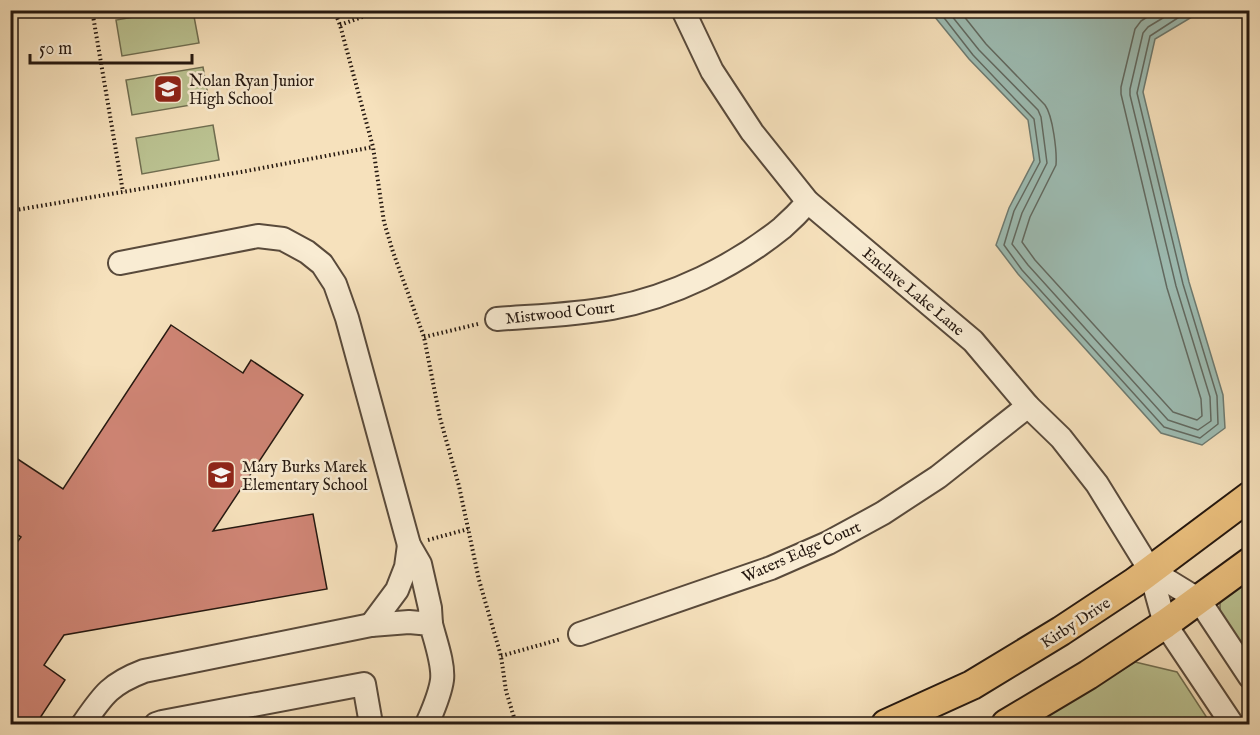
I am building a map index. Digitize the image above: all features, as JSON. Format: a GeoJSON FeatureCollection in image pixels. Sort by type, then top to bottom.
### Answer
{"type":"FeatureCollection","features":[{"type":"Feature","properties":{"kind":"main road","name":"Kirby Drive"},"geometry":{"type":"LineString","coordinates":[[886,724],[972,685],[1061,632],[1136,582],[1250,496]]}},
{"type":"Feature","properties":{"kind":"main road"},"geometry":{"type":"LineString","coordinates":[[1006,724],[1089,675],[1165,624],[1250,562]]}},
{"type":"Feature","properties":{"kind":"street","name":"Enclave Lake Lane"},"geometry":{"type":"LineString","coordinates":[[683,10],[712,71],[752,132],[808,202],[973,340],[1028,406],[1061,438],[1097,484],[1150,570]]}},
{"type":"Feature","properties":{"kind":"street","name":"Mistwood Court"},"geometry":{"type":"LineString","coordinates":[[497,319],[615,308],[661,295],[707,276],[749,252],[783,227],[808,202]]}},
{"type":"Feature","properties":{"kind":"street"},"geometry":{"type":"LineString","coordinates":[[120,263],[258,236],[283,239],[307,252],[322,264],[335,284],[347,318],[409,545],[420,564],[443,677],[427,724]]}},
{"type":"Feature","properties":{"kind":"street","name":"Waters Edge Court"},"geometry":{"type":"LineString","coordinates":[[580,634],[771,568],[828,543],[883,513],[938,477],[1028,406]]}},
{"type":"Feature","properties":{"kind":"street"},"geometry":{"type":"LineString","coordinates":[[370,625],[397,590],[406,567],[409,545]]}},
{"type":"Feature","properties":{"kind":"street"},"geometry":{"type":"LineString","coordinates":[[1150,570],[1199,600],[1250,677]]}},
{"type":"Feature","properties":{"kind":"street"},"geometry":{"type":"LineString","coordinates":[[1150,570],[1165,624],[1232,724]]}},
{"type":"Feature","properties":{"kind":"street"},"geometry":{"type":"LineString","coordinates":[[83,724],[101,698],[114,686],[144,671],[370,625],[409,622],[431,624]]}},
{"type":"Feature","properties":{"kind":"street"},"geometry":{"type":"LineString","coordinates":[[156,724],[363,684],[371,724]]}},
{"type":"Feature","properties":{"kind":"path"},"geometry":{"type":"LineString","coordinates":[[92,10],[123,192]]}},
{"type":"Feature","properties":{"kind":"path"},"geometry":{"type":"LineString","coordinates":[[334,10],[372,147],[384,222],[424,337],[440,418],[459,486],[479,580],[501,656],[506,691],[516,724]]}},
{"type":"Feature","properties":{"kind":"path"},"geometry":{"type":"LineString","coordinates":[[340,25],[381,10]]}},
{"type":"Feature","properties":{"kind":"path"},"geometry":{"type":"LineString","coordinates":[[10,211],[241,172],[372,147]]}},
{"type":"Feature","properties":{"kind":"path"},"geometry":{"type":"LineString","coordinates":[[424,337],[497,319]]}},
{"type":"Feature","properties":{"kind":"path"},"geometry":{"type":"LineString","coordinates":[[409,545],[468,529]]}},
{"type":"Feature","properties":{"kind":"path"},"geometry":{"type":"LineString","coordinates":[[501,656],[580,634]]}},
{"type":"Feature","properties":{"kind":"green space"},"geometry":{"type":"Polygon","coordinates":[[[175,10],[193,11],[199,43],[122,56],[116,20],[175,10]]]}},
{"type":"Feature","properties":{"kind":"green space"},"geometry":{"type":"Polygon","coordinates":[[[203,67],[209,102],[132,115],[126,80],[203,67]]]}},
{"type":"Feature","properties":{"kind":"green space"},"geometry":{"type":"Polygon","coordinates":[[[213,125],[219,160],[142,174],[136,138],[213,125]]]}},
{"type":"Feature","properties":{"kind":"green space"},"geometry":{"type":"Polygon","coordinates":[[[1249,571],[1249,659],[1220,615],[1220,598],[1249,571]]]}},
{"type":"Feature","properties":{"kind":"green space"},"geometry":{"type":"Polygon","coordinates":[[[1135,662],[1177,672],[1211,724],[1035,724],[1135,662]]]}},
{"type":"Feature","properties":{"kind":"water"},"geometry":{"type":"Polygon","coordinates":[[[930,11],[1202,11],[1155,39],[1143,92],[1189,282],[1223,395],[1225,428],[1202,445],[1161,433],[1018,274],[996,245],[1009,208],[1034,160],[1028,120],[969,59],[930,11]]]}},
{"type":"Feature","properties":{"kind":"building"},"geometry":{"type":"Polygon","coordinates":[[[171,325],[243,373],[251,360],[303,395],[213,531],[313,514],[327,589],[64,635],[44,665],[65,680],[36,724],[10,724],[10,552],[21,537],[10,530],[10,454],[63,489],[171,325]]]}},
{"type":"Feature","properties":{"kind":"place","name":"Nolan Ryan Junior High School"},"geometry":{"type":"Point","coordinates":[168,89]}},
{"type":"Feature","properties":{"kind":"place","name":"Mary Burks Marek Elementary School"},"geometry":{"type":"Point","coordinates":[221,475]}}]}
